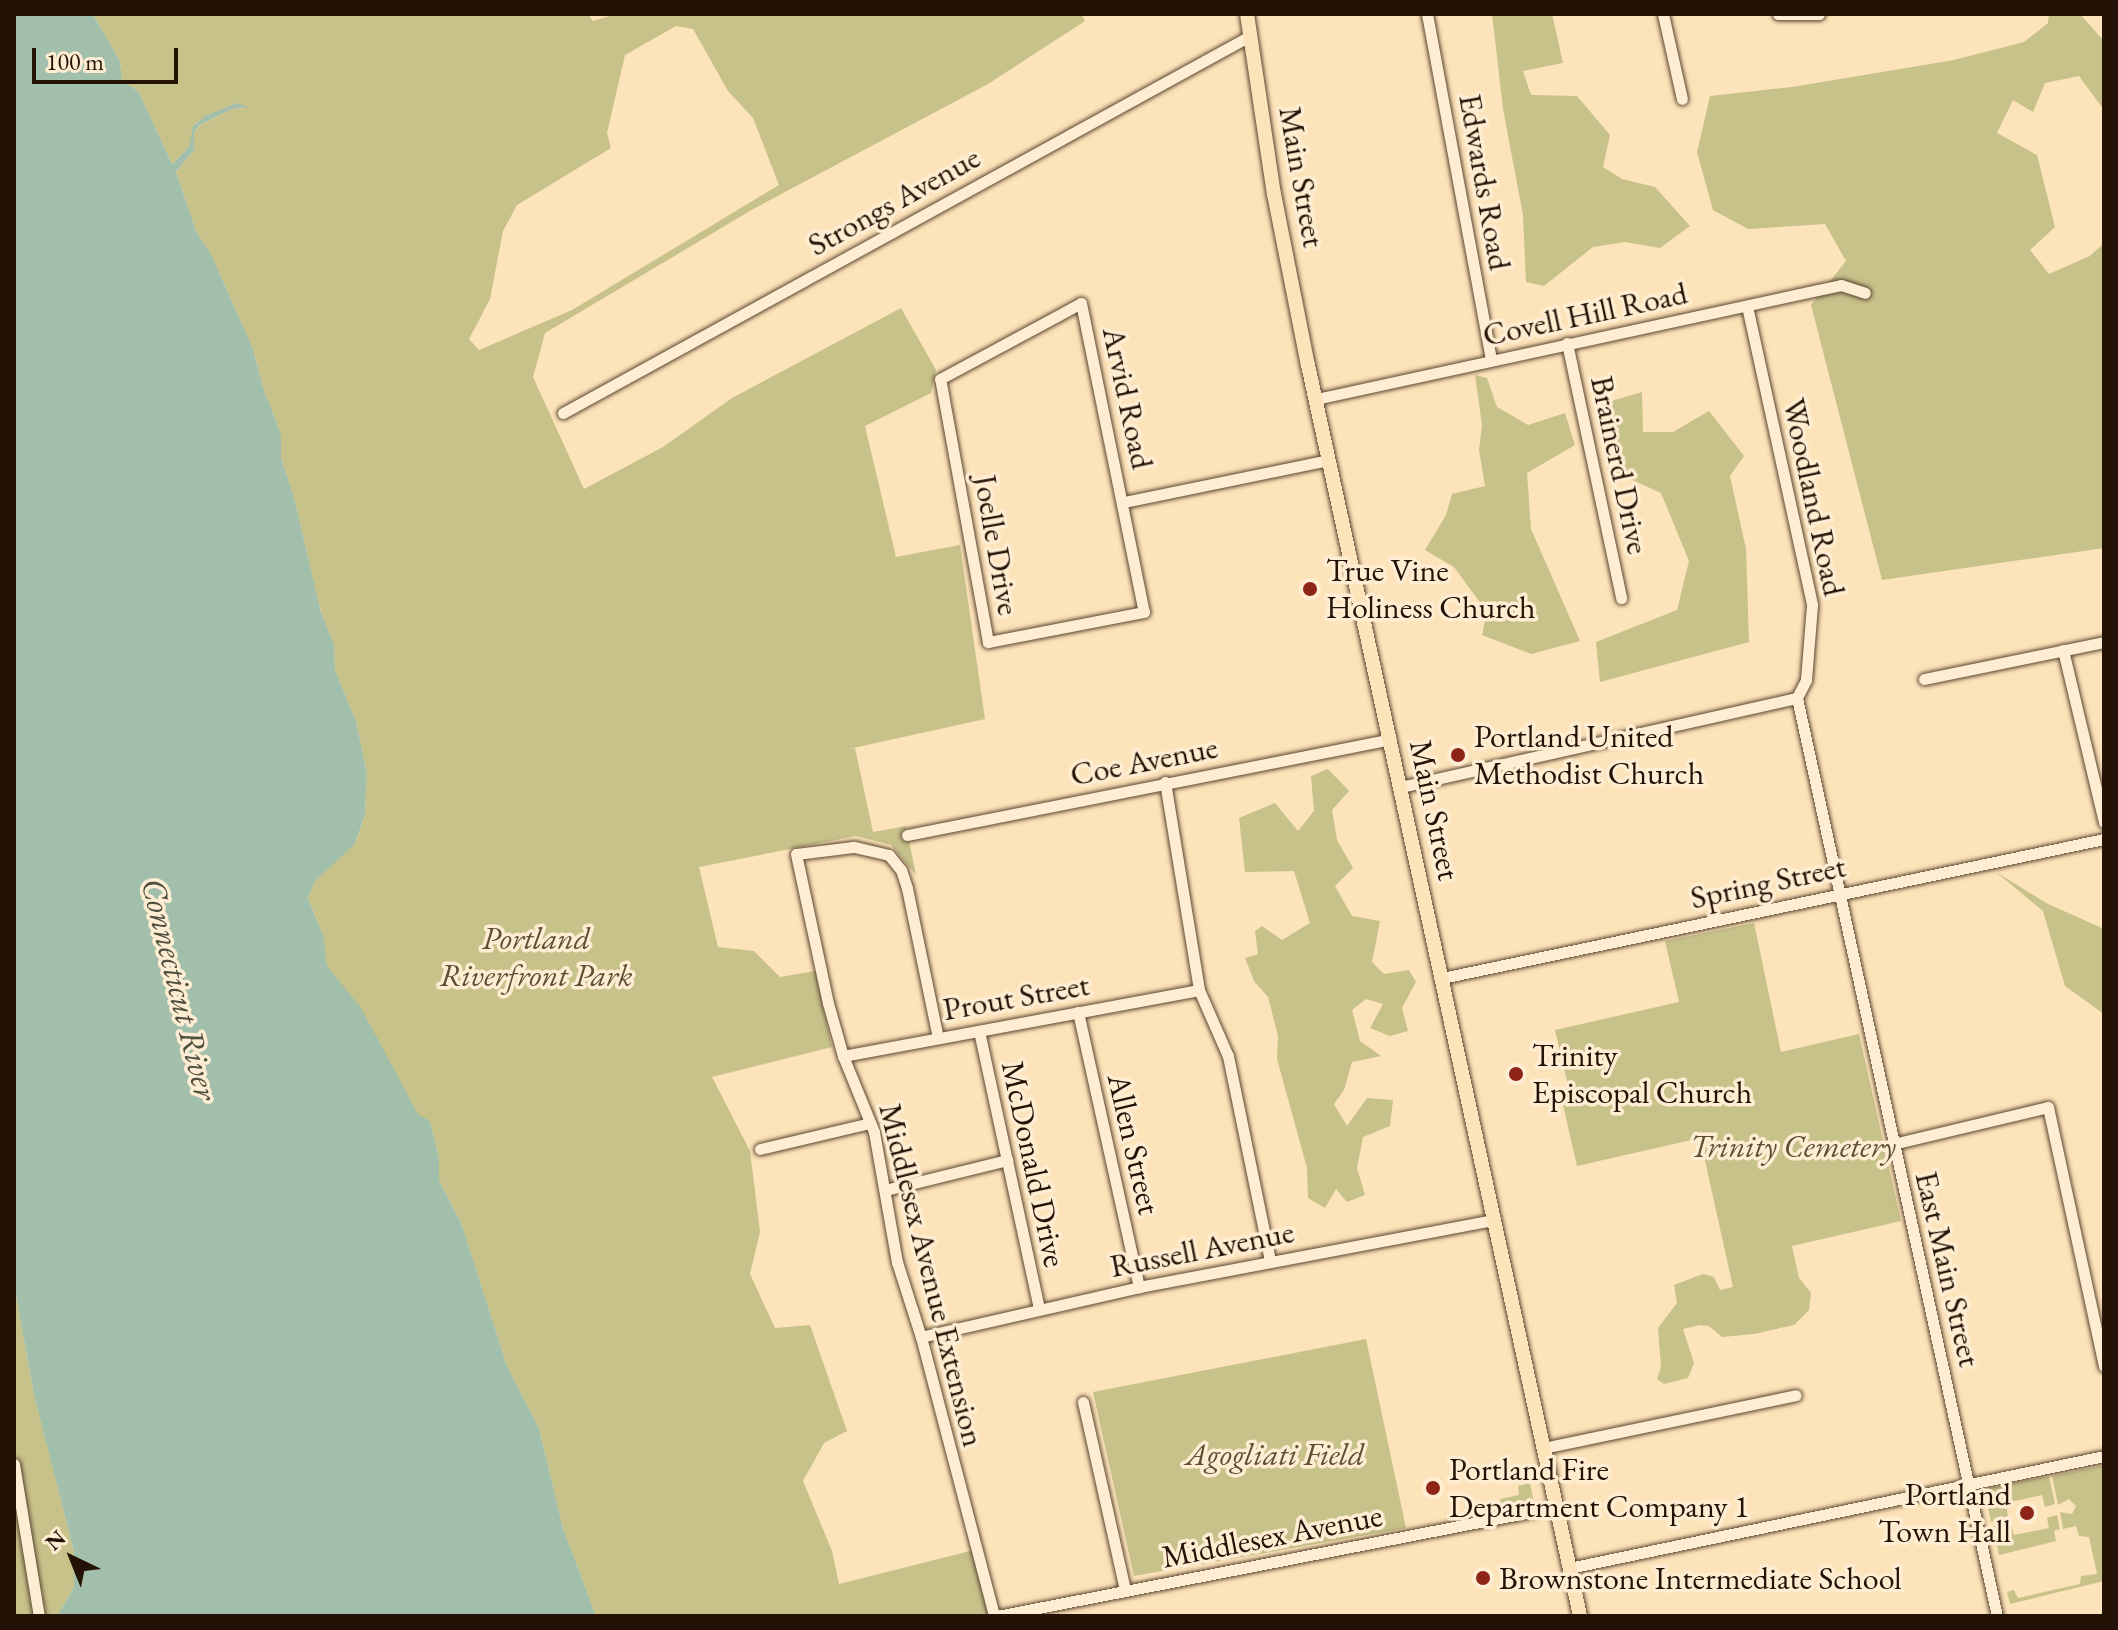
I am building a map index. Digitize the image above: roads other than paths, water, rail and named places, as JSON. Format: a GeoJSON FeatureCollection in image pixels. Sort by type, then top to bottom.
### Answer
{"type":"FeatureCollection","features":[{"type":"Feature","properties":{"kind":"main road","name":"Main Street"},"geometry":{"type":"LineString","coordinates":[[1247,14],[1274,194],[1316,399],[1580,1616]]}},
{"type":"Feature","properties":{"kind":"street","name":"Edwards Road"},"geometry":{"type":"LineString","coordinates":[[1427,14],[1491,360]]}},
{"type":"Feature","properties":{"kind":"street"},"geometry":{"type":"LineString","coordinates":[[1663,14],[1682,99]]}},
{"type":"Feature","properties":{"kind":"street"},"geometry":{"type":"LineString","coordinates":[[1778,14],[1819,14]]}},
{"type":"Feature","properties":{"kind":"street","name":"Strongs Avenue"},"geometry":{"type":"LineString","coordinates":[[563,413],[1250,36]]}},
{"type":"Feature","properties":{"kind":"street","name":"Covell Hill Road"},"geometry":{"type":"LineString","coordinates":[[1316,399],[1841,285],[1865,293]]}},
{"type":"Feature","properties":{"kind":"street","name":"Arvid Road"},"geometry":{"type":"LineString","coordinates":[[940,379],[1081,303],[1124,502],[1329,460]]}},
{"type":"Feature","properties":{"kind":"street","name":"Woodland Road"},"geometry":{"type":"LineString","coordinates":[[1747,306],[1812,605],[1806,680],[1797,698]]}},
{"type":"Feature","properties":{"kind":"street","name":"Brainerd Drive"},"geometry":{"type":"LineString","coordinates":[[1567,343],[1621,598]]}},
{"type":"Feature","properties":{"kind":"street","name":"Joelle Drive"},"geometry":{"type":"LineString","coordinates":[[940,379],[988,642],[1144,612],[1124,502]]}},
{"type":"Feature","properties":{"kind":"street"},"geometry":{"type":"LineString","coordinates":[[1924,679],[2104,642]]}},
{"type":"Feature","properties":{"kind":"street"},"geometry":{"type":"LineString","coordinates":[[2063,650],[2104,822]]}},
{"type":"Feature","properties":{"kind":"street"},"geometry":{"type":"LineString","coordinates":[[1401,787],[1797,698]]}},
{"type":"Feature","properties":{"kind":"street","name":"East Main Street"},"geometry":{"type":"LineString","coordinates":[[1797,698],[1997,1616]]}},
{"type":"Feature","properties":{"kind":"street","name":"Coe Avenue"},"geometry":{"type":"LineString","coordinates":[[907,835],[1391,739]]}},
{"type":"Feature","properties":{"kind":"street"},"geometry":{"type":"LineString","coordinates":[[1165,782],[1199,990],[1228,1056],[1270,1261]]}},
{"type":"Feature","properties":{"kind":"street","name":"Spring Street"},"geometry":{"type":"LineString","coordinates":[[1442,978],[2104,839]]}},
{"type":"Feature","properties":{"kind":"street","name":"Middlesex Avenue Extension"},"geometry":{"type":"LineString","coordinates":[[938,1038],[901,870],[889,855],[853,847],[796,854],[843,1056],[870,1123],[882,1163],[897,1262],[921,1337],[996,1616]]}},
{"type":"Feature","properties":{"kind":"street","name":"Prout Street"},"geometry":{"type":"LineString","coordinates":[[843,1056],[1199,990]]}},
{"type":"Feature","properties":{"kind":"street","name":"Allen Street"},"geometry":{"type":"LineString","coordinates":[[1078,1012],[1139,1287]]}},
{"type":"Feature","properties":{"kind":"street","name":"McDonald Drive"},"geometry":{"type":"LineString","coordinates":[[979,1031],[1039,1308]]}},
{"type":"Feature","properties":{"kind":"street"},"geometry":{"type":"LineString","coordinates":[[1893,1144],[2048,1107],[2104,1366]]}},
{"type":"Feature","properties":{"kind":"street"},"geometry":{"type":"LineString","coordinates":[[760,1149],[870,1123]]}},
{"type":"Feature","properties":{"kind":"street"},"geometry":{"type":"LineString","coordinates":[[885,1190],[1007,1160]]}},
{"type":"Feature","properties":{"kind":"street","name":"Russell Avenue"},"geometry":{"type":"LineString","coordinates":[[921,1337],[1139,1287],[1494,1220]]}},
{"type":"Feature","properties":{"kind":"street"},"geometry":{"type":"LineString","coordinates":[[1543,1448],[1796,1395]]}},
{"type":"Feature","properties":{"kind":"street"},"geometry":{"type":"LineString","coordinates":[[1083,1402],[1125,1590]]}},
{"type":"Feature","properties":{"kind":"street"},"geometry":{"type":"LineString","coordinates":[[1569,1568],[2104,1456]]}},
{"type":"Feature","properties":{"kind":"street"},"geometry":{"type":"LineString","coordinates":[[14,1464],[39,1616]]}},
{"type":"Feature","properties":{"kind":"street","name":"Middlesex Avenue"},"geometry":{"type":"LineString","coordinates":[[996,1616],[1556,1507]]}},
{"type":"Feature","properties":{"kind":"water","name":"Connecticut River"},"geometry":{"type":"Polygon","coordinates":[[[14,14],[93,14],[120,61],[122,80],[139,92],[172,164],[189,147],[193,126],[207,115],[237,103],[248,107],[232,109],[200,125],[194,132],[194,150],[176,172],[196,231],[212,256],[253,349],[281,434],[281,458],[294,497],[321,612],[334,644],[335,670],[356,721],[367,773],[365,815],[355,844],[315,881],[308,898],[323,935],[327,966],[361,1008],[418,1114],[430,1121],[439,1158],[439,1180],[462,1225],[507,1366],[539,1428],[563,1528],[596,1616],[57,1616],[74,1587],[74,1552],[34,1395],[14,1285],[14,14]]]}},
{"type":"Feature","properties":{"kind":"place","name":"True Vine Holiness Church"},"geometry":{"type":"Point","coordinates":[1310,589]}},
{"type":"Feature","properties":{"kind":"place","name":"Portland United Methodist Church"},"geometry":{"type":"Point","coordinates":[1458,755]}},
{"type":"Feature","properties":{"kind":"place","name":"Trinity Episcopal Church"},"geometry":{"type":"Point","coordinates":[1516,1074]}},
{"type":"Feature","properties":{"kind":"place","name":"Portland Fire Department Company 1"},"geometry":{"type":"Point","coordinates":[1433,1488]}},
{"type":"Feature","properties":{"kind":"place","name":"Portland Town Hall"},"geometry":{"type":"Point","coordinates":[2027,1513]}},
{"type":"Feature","properties":{"kind":"place","name":"Brownstone Intermediate School"},"geometry":{"type":"Point","coordinates":[1483,1578]}},
{"type":"Feature","properties":{"kind":"park label","name":"Portland Riverfront Park"},"geometry":{"type":"Point","coordinates":[536,958]}},
{"type":"Feature","properties":{"kind":"park label","name":"Trinity Cemetery"},"geometry":{"type":"Point","coordinates":[1793,1146]}},
{"type":"Feature","properties":{"kind":"park label","name":"Agogliati Field"},"geometry":{"type":"Point","coordinates":[1275,1454]}}]}
